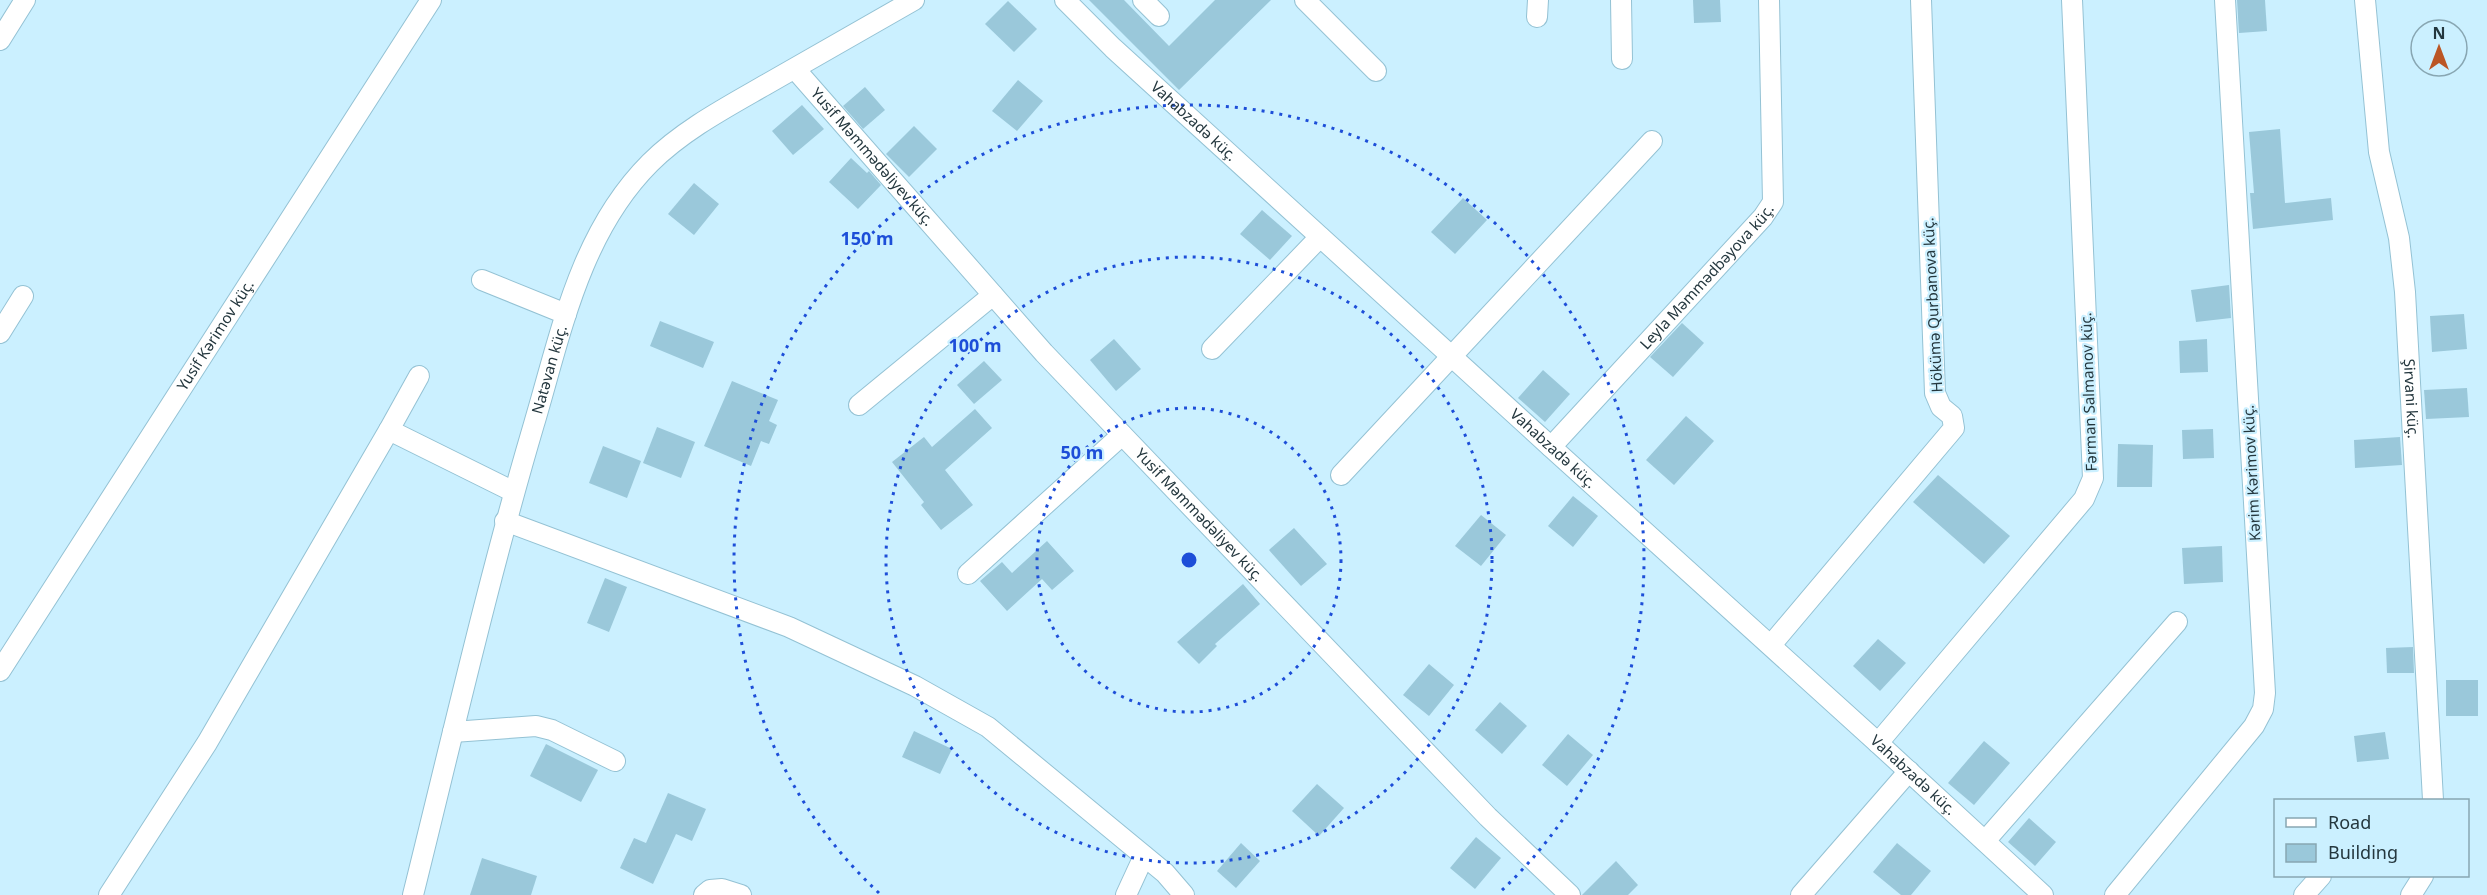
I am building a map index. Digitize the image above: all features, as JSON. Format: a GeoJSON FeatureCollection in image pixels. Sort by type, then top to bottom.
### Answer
{"type":"FeatureCollection","features":[{"type":"Feature","properties":{"kind":"street"},"geometry":{"type":"LineString","coordinates":[[0,39],[25,0]]}},
{"type":"Feature","properties":{"kind":"street","name":"Yusif Kərimov küç."},"geometry":{"type":"LineString","coordinates":[[0,671],[431,0]]}},
{"type":"Feature","properties":{"kind":"street","name":"Natəvan küç."},"geometry":{"type":"LineString","coordinates":[[413,895],[505,521],[566,314],[586,257],[606,219],[650,163],[680,139],[708,120],[914,0]]}},
{"type":"Feature","properties":{"kind":"street","name":"Vahabzadə küç."},"geometry":{"type":"LineString","coordinates":[[1065,0],[1113,48],[1878,742],[2043,895]]}},
{"type":"Feature","properties":{"kind":"street"},"geometry":{"type":"LineString","coordinates":[[1143,0],[1159,16]]}},
{"type":"Feature","properties":{"kind":"street"},"geometry":{"type":"LineString","coordinates":[[1305,0],[1376,71]]}},
{"type":"Feature","properties":{"kind":"street"},"geometry":{"type":"LineString","coordinates":[[1621,0],[1622,59]]}},
{"type":"Feature","properties":{"kind":"street","name":"Leyla Məmmədbəyova küç."},"geometry":{"type":"LineString","coordinates":[[1551,447],[1763,217],[1773,202],[1769,0]]}},
{"type":"Feature","properties":{"kind":"street","name":"Hökümə Qurbanova küç."},"geometry":{"type":"LineString","coordinates":[[1771,645],[1954,428],[1952,416],[1941,407],[1935,393],[1921,0]]}},
{"type":"Feature","properties":{"kind":"street","name":"Fərman Salmanov küç."},"geometry":{"type":"LineString","coordinates":[[1878,742],[2084,499],[2093,478],[2072,0]]}},
{"type":"Feature","properties":{"kind":"street","name":"Kərim Kərimov küç."},"geometry":{"type":"LineString","coordinates":[[2115,895],[2254,726],[2263,709],[2264,681],[2225,0]]}},
{"type":"Feature","properties":{"kind":"street","name":"Şirvani küç."},"geometry":{"type":"LineString","coordinates":[[2365,0],[2379,152],[2398,238],[2405,292],[2433,799]]}},
{"type":"Feature","properties":{"kind":"street","name":"Yusif Məmmədəliyev küç."},"geometry":{"type":"LineString","coordinates":[[795,69],[1044,353],[1488,817],[1570,895]]}},
{"type":"Feature","properties":{"kind":"street"},"geometry":{"type":"LineString","coordinates":[[1341,475],[1652,141]]}},
{"type":"Feature","properties":{"kind":"street"},"geometry":{"type":"LineString","coordinates":[[1212,349],[1320,237]]}},
{"type":"Feature","properties":{"kind":"street"},"geometry":{"type":"LineString","coordinates":[[482,279],[566,314]]}},
{"type":"Feature","properties":{"kind":"street"},"geometry":{"type":"LineString","coordinates":[[859,405],[993,295]]}},
{"type":"Feature","properties":{"kind":"street"},"geometry":{"type":"LineString","coordinates":[[0,333],[23,296]]}},
{"type":"Feature","properties":{"kind":"street"},"geometry":{"type":"LineString","coordinates":[[109,895],[207,743],[419,376]]}},
{"type":"Feature","properties":{"kind":"street"},"geometry":{"type":"LineString","coordinates":[[389,430],[514,492]]}},
{"type":"Feature","properties":{"kind":"street"},"geometry":{"type":"LineString","coordinates":[[968,574],[1122,435]]}},
{"type":"Feature","properties":{"kind":"street"},"geometry":{"type":"LineString","coordinates":[[505,521],[789,627],[915,686],[988,727],[1165,873],[1184,895]]}},
{"type":"Feature","properties":{"kind":"street"},"geometry":{"type":"LineString","coordinates":[[1985,842],[2178,622]]}},
{"type":"Feature","properties":{"kind":"street"},"geometry":{"type":"LineString","coordinates":[[453,732],[536,726],[552,730],[615,761]]}},
{"type":"Feature","properties":{"kind":"street"},"geometry":{"type":"LineString","coordinates":[[1801,895],[1909,771]]}},
{"type":"Feature","properties":{"kind":"street"},"geometry":{"type":"LineString","coordinates":[[1126,895],[1144,856]]}},
{"type":"Feature","properties":{"kind":"street"},"geometry":{"type":"LineString","coordinates":[[2304,895],[2320,877]]}},
{"type":"Feature","properties":{"kind":"street"},"geometry":{"type":"LineString","coordinates":[[2411,895],[2422,877]]}},
{"type":"Feature","properties":{"kind":"street"},"geometry":{"type":"LineString","coordinates":[[704,895],[710,890],[722,889],[741,895]]}},
{"type":"Feature","properties":{"kind":"building"},"geometry":{"type":"Polygon","coordinates":[[[1089,0],[1124,0],[1169,46],[1215,0],[1271,0],[1179,90],[1089,0]]]}},
{"type":"Feature","properties":{"kind":"building"},"geometry":{"type":"Polygon","coordinates":[[[1693,0],[1720,0],[1721,22],[1694,23],[1693,0]]]}},
{"type":"Feature","properties":{"kind":"building"},"geometry":{"type":"Polygon","coordinates":[[[2237,0],[2265,0],[2267,31],[2239,33],[2237,0]]]}},
{"type":"Feature","properties":{"kind":"building"},"geometry":{"type":"Polygon","coordinates":[[[1008,1],[1037,29],[1014,52],[985,24],[1008,1]]]}},
{"type":"Feature","properties":{"kind":"building"},"geometry":{"type":"Polygon","coordinates":[[[1018,80],[1043,101],[1017,131],[992,111],[1018,80]]]}},
{"type":"Feature","properties":{"kind":"building"},"geometry":{"type":"Polygon","coordinates":[[[865,87],[885,110],[863,129],[843,106],[865,87]]]}},
{"type":"Feature","properties":{"kind":"building"},"geometry":{"type":"Polygon","coordinates":[[[802,105],[824,129],[793,155],[772,131],[802,105]]]}},
{"type":"Feature","properties":{"kind":"building"},"geometry":{"type":"Polygon","coordinates":[[[914,126],[937,149],[909,177],[886,154],[914,126]]]}},
{"type":"Feature","properties":{"kind":"building"},"geometry":{"type":"Polygon","coordinates":[[[2280,129],[2285,203],[2331,198],[2333,220],[2253,229],[2250,193],[2254,193],[2249,132],[2280,129]]]}},
{"type":"Feature","properties":{"kind":"building"},"geometry":{"type":"Polygon","coordinates":[[[851,158],[867,173],[869,171],[881,185],[858,209],[829,182],[851,158]]]}},
{"type":"Feature","properties":{"kind":"building"},"geometry":{"type":"Polygon","coordinates":[[[694,183],[719,204],[694,235],[668,214],[694,183]]]}},
{"type":"Feature","properties":{"kind":"building"},"geometry":{"type":"Polygon","coordinates":[[[1463,198],[1487,220],[1455,254],[1431,232],[1463,198]]]}},
{"type":"Feature","properties":{"kind":"building"},"geometry":{"type":"Polygon","coordinates":[[[1262,210],[1292,236],[1270,260],[1240,234],[1262,210]]]}},
{"type":"Feature","properties":{"kind":"building"},"geometry":{"type":"Polygon","coordinates":[[[2229,285],[2231,318],[2196,322],[2191,290],[2229,285]]]}},
{"type":"Feature","properties":{"kind":"building"},"geometry":{"type":"Polygon","coordinates":[[[2464,314],[2467,349],[2432,352],[2430,316],[2464,314]]]}},
{"type":"Feature","properties":{"kind":"building"},"geometry":{"type":"Polygon","coordinates":[[[660,321],[714,342],[703,368],[650,346],[660,321]]]}},
{"type":"Feature","properties":{"kind":"building"},"geometry":{"type":"Polygon","coordinates":[[[1682,323],[1704,343],[1673,377],[1650,357],[1682,323]]]}},
{"type":"Feature","properties":{"kind":"building"},"geometry":{"type":"Polygon","coordinates":[[[1114,339],[1141,369],[1116,391],[1090,360],[1114,339]]]}},
{"type":"Feature","properties":{"kind":"building"},"geometry":{"type":"Polygon","coordinates":[[[2207,339],[2208,372],[2180,373],[2179,341],[2207,339]]]}},
{"type":"Feature","properties":{"kind":"building"},"geometry":{"type":"Polygon","coordinates":[[[984,361],[1002,380],[974,404],[957,385],[984,361]]]}},
{"type":"Feature","properties":{"kind":"building"},"geometry":{"type":"Polygon","coordinates":[[[1543,370],[1570,394],[1545,422],[1518,398],[1543,370]]]}},
{"type":"Feature","properties":{"kind":"building"},"geometry":{"type":"Polygon","coordinates":[[[732,381],[778,400],[769,421],[777,425],[769,444],[761,441],[751,466],[704,446],[732,381]]]}},
{"type":"Feature","properties":{"kind":"building"},"geometry":{"type":"Polygon","coordinates":[[[2467,388],[2469,417],[2426,419],[2424,390],[2467,388]]]}},
{"type":"Feature","properties":{"kind":"building"},"geometry":{"type":"Polygon","coordinates":[[[975,409],[992,428],[945,470],[973,505],[941,530],[921,505],[924,502],[892,462],[924,437],[932,447],[975,409]]]}},
{"type":"Feature","properties":{"kind":"building"},"geometry":{"type":"Polygon","coordinates":[[[1686,416],[1714,441],[1674,485],[1646,460],[1686,416]]]}},
{"type":"Feature","properties":{"kind":"building"},"geometry":{"type":"Polygon","coordinates":[[[657,427],[695,442],[681,478],[643,463],[657,427]]]}},
{"type":"Feature","properties":{"kind":"building"},"geometry":{"type":"Polygon","coordinates":[[[2213,429],[2214,458],[2183,459],[2182,430],[2213,429]]]}},
{"type":"Feature","properties":{"kind":"building"},"geometry":{"type":"Polygon","coordinates":[[[2400,437],[2402,465],[2355,468],[2354,440],[2400,437]]]}},
{"type":"Feature","properties":{"kind":"building"},"geometry":{"type":"Polygon","coordinates":[[[2118,444],[2153,445],[2152,487],[2117,487],[2118,444]]]}},
{"type":"Feature","properties":{"kind":"building"},"geometry":{"type":"Polygon","coordinates":[[[603,446],[641,461],[627,498],[589,483],[603,446]]]}},
{"type":"Feature","properties":{"kind":"building"},"geometry":{"type":"Polygon","coordinates":[[[1938,475],[2010,536],[1984,564],[1913,502],[1938,475]]]}},
{"type":"Feature","properties":{"kind":"building"},"geometry":{"type":"Polygon","coordinates":[[[1573,496],[1598,516],[1573,547],[1548,526],[1573,496]]]}},
{"type":"Feature","properties":{"kind":"building"},"geometry":{"type":"Polygon","coordinates":[[[1481,515],[1506,535],[1481,566],[1455,546],[1481,515]]]}},
{"type":"Feature","properties":{"kind":"building"},"geometry":{"type":"Polygon","coordinates":[[[1294,528],[1327,564],[1301,586],[1269,550],[1294,528]]]}},
{"type":"Feature","properties":{"kind":"building"},"geometry":{"type":"Polygon","coordinates":[[[1047,541],[1074,571],[1052,590],[1042,579],[1007,611],[980,581],[1002,562],[1012,573],[1047,541]]]}},
{"type":"Feature","properties":{"kind":"building"},"geometry":{"type":"Polygon","coordinates":[[[2222,546],[2223,582],[2184,584],[2182,548],[2222,546]]]}},
{"type":"Feature","properties":{"kind":"building"},"geometry":{"type":"Polygon","coordinates":[[[605,578],[627,587],[609,632],[587,623],[605,578]]]}},
{"type":"Feature","properties":{"kind":"building"},"geometry":{"type":"Polygon","coordinates":[[[1243,584],[1260,604],[1215,644],[1217,646],[1199,664],[1177,642],[1243,584]]]}},
{"type":"Feature","properties":{"kind":"building"},"geometry":{"type":"Polygon","coordinates":[[[1878,639],[1906,663],[1880,691],[1853,666],[1878,639]]]}},
{"type":"Feature","properties":{"kind":"building"},"geometry":{"type":"Polygon","coordinates":[[[2413,647],[2414,673],[2387,673],[2386,648],[2413,647]]]}},
{"type":"Feature","properties":{"kind":"building"},"geometry":{"type":"Polygon","coordinates":[[[1429,664],[1454,685],[1429,716],[1403,695],[1429,664]]]}},
{"type":"Feature","properties":{"kind":"building"},"geometry":{"type":"Polygon","coordinates":[[[2446,680],[2478,680],[2478,716],[2446,716],[2446,680]]]}},
{"type":"Feature","properties":{"kind":"building"},"geometry":{"type":"Polygon","coordinates":[[[1500,702],[1527,726],[1502,754],[1475,730],[1500,702]]]}},
{"type":"Feature","properties":{"kind":"building"},"geometry":{"type":"Polygon","coordinates":[[[914,731],[952,749],[940,774],[902,757],[914,731]]]}},
{"type":"Feature","properties":{"kind":"building"},"geometry":{"type":"Polygon","coordinates":[[[2385,732],[2389,759],[2357,762],[2354,736],[2385,732]]]}},
{"type":"Feature","properties":{"kind":"building"},"geometry":{"type":"Polygon","coordinates":[[[1568,734],[1593,755],[1567,786],[1542,765],[1568,734]]]}},
{"type":"Feature","properties":{"kind":"building"},"geometry":{"type":"Polygon","coordinates":[[[1984,741],[2010,763],[1974,805],[1948,783],[1984,741]]]}},
{"type":"Feature","properties":{"kind":"building"},"geometry":{"type":"Polygon","coordinates":[[[546,744],[598,770],[581,802],[530,776],[546,744]]]}},
{"type":"Feature","properties":{"kind":"building"},"geometry":{"type":"Polygon","coordinates":[[[1317,784],[1344,808],[1319,836],[1292,811],[1317,784]]]}},
{"type":"Feature","properties":{"kind":"building"},"geometry":{"type":"Polygon","coordinates":[[[668,793],[706,809],[692,841],[676,834],[653,884],[620,868],[634,838],[646,843],[668,793]]]}},
{"type":"Feature","properties":{"kind":"building"},"geometry":{"type":"Polygon","coordinates":[[[2029,818],[2056,842],[2035,866],[2008,842],[2029,818]]]}},
{"type":"Feature","properties":{"kind":"building"},"geometry":{"type":"Polygon","coordinates":[[[1476,837],[1501,858],[1475,889],[1450,868],[1476,837]]]}},
{"type":"Feature","properties":{"kind":"building"},"geometry":{"type":"Polygon","coordinates":[[[1241,843],[1260,861],[1236,888],[1217,871],[1241,843]]]}},
{"type":"Feature","properties":{"kind":"building"},"geometry":{"type":"Polygon","coordinates":[[[1897,843],[1931,871],[1911,895],[1901,895],[1873,872],[1897,843]]]}},
{"type":"Feature","properties":{"kind":"building"},"geometry":{"type":"Polygon","coordinates":[[[482,858],[537,876],[531,895],[470,895],[482,858]]]}},
{"type":"Feature","properties":{"kind":"building"},"geometry":{"type":"Polygon","coordinates":[[[1616,861],[1638,885],[1628,895],[1582,895],[1616,861]]]}}]}
